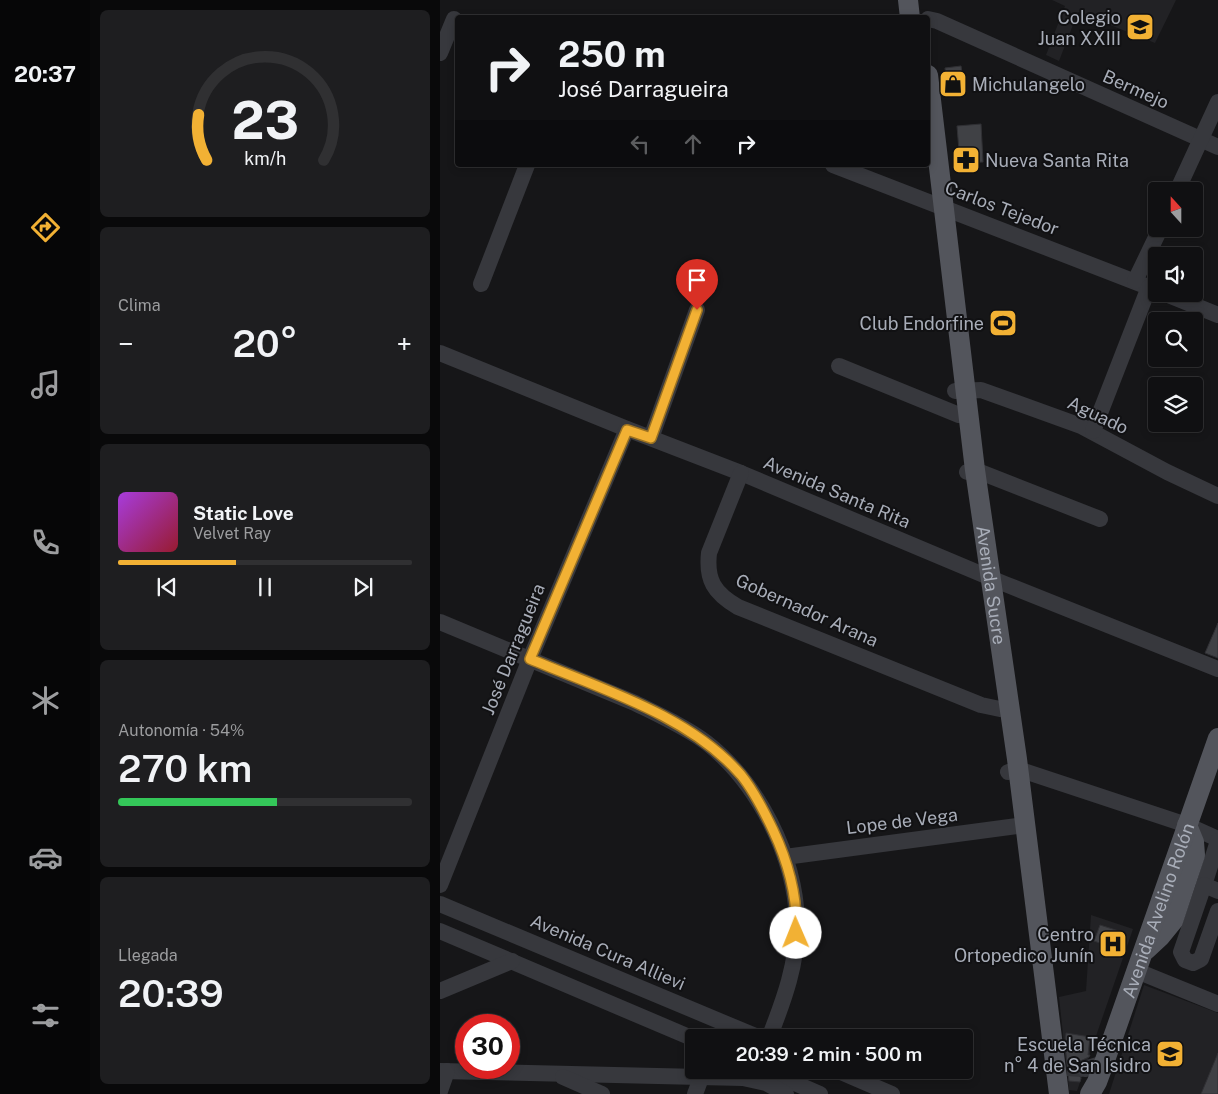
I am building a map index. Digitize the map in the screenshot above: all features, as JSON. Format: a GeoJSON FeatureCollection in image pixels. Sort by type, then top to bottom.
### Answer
{"type":"FeatureCollection","features":[{"type":"Feature","properties":{"kind":"main road"},"geometry":{"type":"LineString","coordinates":[[908,0],[910,15]]}},
{"type":"Feature","properties":{"kind":"main road"},"geometry":{"type":"LineString","coordinates":[[919,0],[921,15]]}},
{"type":"Feature","properties":{"kind":"main road","name":"Avenida Sucre"},"geometry":{"type":"LineString","coordinates":[[930,101],[938,206],[960,390],[1020,826],[1049,1094]]}},
{"type":"Feature","properties":{"kind":"main road","name":"Avenida Sucre"},"geometry":{"type":"LineString","coordinates":[[930,167],[938,206]]}},
{"type":"Feature","properties":{"kind":"main road","name":"Avenida Sucre"},"geometry":{"type":"LineString","coordinates":[[960,390],[959,416],[971,471]]}},
{"type":"Feature","properties":{"kind":"main road","name":"Avenida Sucre"},"geometry":{"type":"LineString","coordinates":[[985,575],[1000,709],[1013,771]]}},
{"type":"Feature","properties":{"kind":"main road","name":"Avenida Avelino Rolón"},"geometry":{"type":"LineString","coordinates":[[1095,1080],[1137,971],[1216,747]]}},
{"type":"Feature","properties":{"kind":"main road","name":"Avenida Sucre"},"geometry":{"type":"LineString","coordinates":[[1020,826],[1061,1068],[1059,1094]]}},
{"type":"Feature","properties":{"kind":"street"},"geometry":{"type":"LineString","coordinates":[[440,53],[450,18]]}},
{"type":"Feature","properties":{"kind":"street","name":"Bermejo"},"geometry":{"type":"LineString","coordinates":[[930,20],[946,25],[1218,148]]}},
{"type":"Feature","properties":{"kind":"street"},"geometry":{"type":"LineString","coordinates":[[1181,182],[1218,102]]}},
{"type":"Feature","properties":{"kind":"street"},"geometry":{"type":"LineString","coordinates":[[481,284],[527,167]]}},
{"type":"Feature","properties":{"kind":"street","name":"Carlos Tejedor"},"geometry":{"type":"LineString","coordinates":[[838,167],[1147,286]]}},
{"type":"Feature","properties":{"kind":"street"},"geometry":{"type":"LineString","coordinates":[[1093,431],[1147,286],[1158,238]]}},
{"type":"Feature","properties":{"kind":"street"},"geometry":{"type":"LineString","coordinates":[[1186,302],[1218,315]]}},
{"type":"Feature","properties":{"kind":"street"},"geometry":{"type":"LineString","coordinates":[[651,438],[697,310]]}},
{"type":"Feature","properties":{"kind":"street","name":"Avenida Santa Rita"},"geometry":{"type":"LineString","coordinates":[[440,353],[627,430],[741,473],[985,575],[1218,669]]}},
{"type":"Feature","properties":{"kind":"street"},"geometry":{"type":"LineString","coordinates":[[839,366],[959,416]]}},
{"type":"Feature","properties":{"kind":"street","name":"Aguado"},"geometry":{"type":"LineString","coordinates":[[960,390],[981,390],[1093,431],[1166,472],[1218,496]]}},
{"type":"Feature","properties":{"kind":"street","name":"José Darragueira"},"geometry":{"type":"LineString","coordinates":[[440,885],[530,659],[627,430]]}},
{"type":"Feature","properties":{"kind":"street"},"geometry":{"type":"LineString","coordinates":[[971,471],[1100,519]]}},
{"type":"Feature","properties":{"kind":"street","name":"Gobernador Arana"},"geometry":{"type":"LineString","coordinates":[[741,473],[709,552],[708,566],[710,578],[720,594],[738,607],[981,705],[1000,709]]}},
{"type":"Feature","properties":{"kind":"street"},"geometry":{"type":"LineString","coordinates":[[440,622],[658,714],[706,742],[742,776],[766,815],[785,857],[796,906],[796,944],[788,988],[772,1029]]}},
{"type":"Feature","properties":{"kind":"street"},"geometry":{"type":"LineString","coordinates":[[1013,771],[1027,772],[1188,822],[1218,828]]}},
{"type":"Feature","properties":{"kind":"street"},"geometry":{"type":"LineString","coordinates":[[1188,822],[1218,840],[1211,888],[1181,952],[1185,960],[1193,963],[1202,959],[1218,911]]}},
{"type":"Feature","properties":{"kind":"street","name":"Lope de Vega"},"geometry":{"type":"LineString","coordinates":[[785,857],[1020,826]]}},
{"type":"Feature","properties":{"kind":"street","name":"Avenida Cura Allievi"},"geometry":{"type":"LineString","coordinates":[[440,904],[739,1029]]}},
{"type":"Feature","properties":{"kind":"street"},"geometry":{"type":"LineString","coordinates":[[440,930],[685,1035]]}},
{"type":"Feature","properties":{"kind":"street"},"geometry":{"type":"LineString","coordinates":[[444,986],[512,961]]}},
{"type":"Feature","properties":{"kind":"street"},"geometry":{"type":"LineString","coordinates":[[1137,971],[1218,1004]]}},
{"type":"Feature","properties":{"kind":"street"},"geometry":{"type":"LineString","coordinates":[[440,1091],[444,1071],[685,1078]]}},
{"type":"Feature","properties":{"kind":"street"},"geometry":{"type":"LineString","coordinates":[[555,1074],[602,1094]]}},
{"type":"Feature","properties":{"kind":"street"},"geometry":{"type":"LineString","coordinates":[[695,1094],[701,1079]]}},
{"type":"Feature","properties":{"kind":"street"},"geometry":{"type":"LineString","coordinates":[[750,1079],[774,1087],[786,1094]]}},
{"type":"Feature","properties":{"kind":"street"},"geometry":{"type":"LineString","coordinates":[[786,1079],[820,1094]]}},
{"type":"Feature","properties":{"kind":"street"},"geometry":{"type":"LineString","coordinates":[[857,1079],[892,1094]]}},
{"type":"Feature","properties":{"kind":"shaded area","name":"Colegio Juan XXIII"},"geometry":{"type":"Polygon","coordinates":[[[1052,0],[1176,0],[1155,43],[1078,12],[1059,61],[1046,55],[1065,6],[1052,0]]]}},
{"type":"Feature","properties":{"kind":"shaded area"},"geometry":{"type":"Polygon","coordinates":[[[1091,915],[1133,929],[1077,1091],[1069,1090],[1059,997],[1086,991],[1091,915]]]}},
{"type":"Feature","properties":{"kind":"shaded area","name":"Escuela Técnica n° 4 de San Isidro"},"geometry":{"type":"Polygon","coordinates":[[[1144,985],[1218,1013],[1218,1094],[1109,1094],[1144,985]]]}},
{"type":"Feature","properties":{"kind":"building"},"geometry":{"type":"Polygon","coordinates":[[[961,66],[964,87],[947,89],[945,68],[961,66]]]}},
{"type":"Feature","properties":{"kind":"building"},"geometry":{"type":"Polygon","coordinates":[[[981,124],[983,162],[960,163],[957,126],[981,124]]]}},
{"type":"Feature","properties":{"kind":"building","name":"Club Endorfine"},"geometry":{"type":"Polygon","coordinates":[[[997,311],[1015,319],[1009,334],[990,326],[997,311]]]}},
{"type":"Feature","properties":{"kind":"building"},"geometry":{"type":"Polygon","coordinates":[[[1218,623],[1218,658],[1205,653],[1218,623]]]}},
{"type":"Feature","properties":{"kind":"building"},"geometry":{"type":"Polygon","coordinates":[[[1100,925],[1122,932],[1116,949],[1094,941],[1100,925]]]}},
{"type":"Feature","properties":{"kind":"building"},"geometry":{"type":"Polygon","coordinates":[[[1066,1033],[1090,1037],[1089,1057],[1078,1062],[1075,1066],[1076,1072],[1081,1078],[1080,1082],[1069,1081],[1065,1045],[1066,1033]]]}},
{"type":"Feature","properties":{"kind":"building"},"geometry":{"type":"Polygon","coordinates":[[[1218,1053],[1218,1094],[1201,1094],[1218,1053]]]}},
{"type":"Feature","properties":{"kind":"tunnel"},"geometry":{"type":"LineString","coordinates":[[1067,1068],[1085,1069]]}},
{"type":"Feature","properties":{"kind":"place","name":"Colegio Juan XXIII"},"geometry":{"type":"Point","coordinates":[1140,27]}},
{"type":"Feature","properties":{"kind":"place","name":"Michulangelo"},"geometry":{"type":"Point","coordinates":[953,84]}},
{"type":"Feature","properties":{"kind":"place","name":"Nueva Santa Rita"},"geometry":{"type":"Point","coordinates":[966,160]}},
{"type":"Feature","properties":{"kind":"place","name":"Club Endorfine"},"geometry":{"type":"Point","coordinates":[1003,323]}},
{"type":"Feature","properties":{"kind":"place","name":"Centro Ortopedico Junín"},"geometry":{"type":"Point","coordinates":[1113,944]}},
{"type":"Feature","properties":{"kind":"place","name":"Escuela Técnica n° 4 de San Isidro"},"geometry":{"type":"Point","coordinates":[1170,1054]}},
{"type":"Feature","properties":{"kind":"route"},"geometry":{"type":"LineString","coordinates":[[697,310],[651,438],[627,430],[530,659],[658,714],[706,742],[742,776],[766,815],[785,857],[796,906],[796,933]]}}]}
